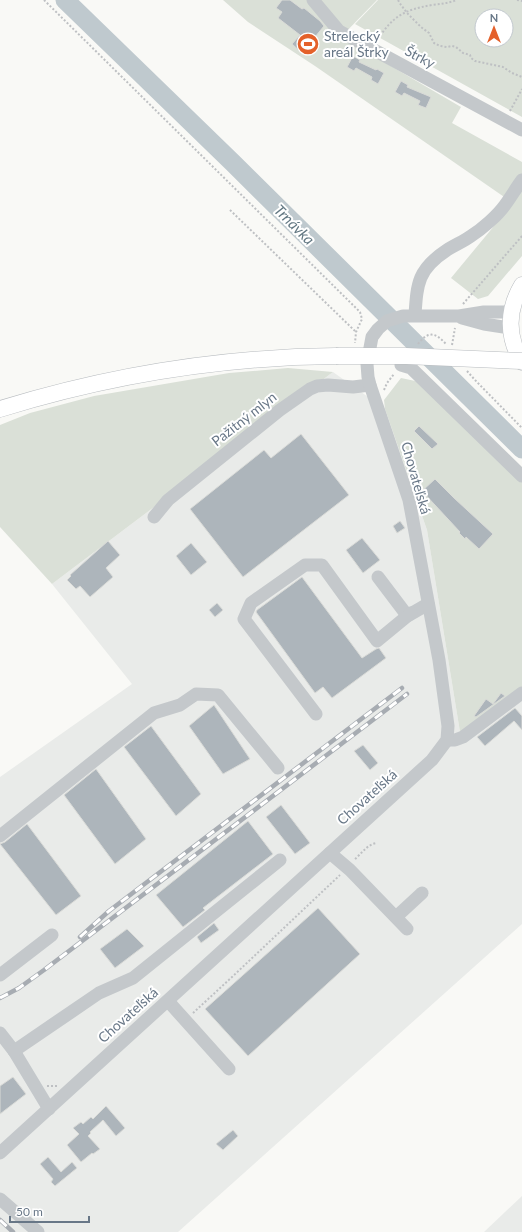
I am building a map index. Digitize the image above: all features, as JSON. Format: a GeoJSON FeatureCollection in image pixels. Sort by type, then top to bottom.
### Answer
{"type":"FeatureCollection","features":[{"type":"Feature","properties":{"kind":"main road"},"geometry":{"type":"LineString","coordinates":[[522,285],[514,300],[511,320],[512,342],[516,353],[522,362]]}},
{"type":"Feature","properties":{"kind":"main road"},"geometry":{"type":"LineString","coordinates":[[0,409],[40,397],[121,378],[176,368],[255,359],[336,356],[406,356],[522,362]]}},
{"type":"Feature","properties":{"kind":"street","name":"Štrky"},"geometry":{"type":"LineString","coordinates":[[313,0],[339,31],[522,130]]}},
{"type":"Feature","properties":{"kind":"street"},"geometry":{"type":"LineString","coordinates":[[511,320],[484,312],[458,317],[409,315],[420,277],[427,266],[446,250],[471,236],[486,224],[504,206],[522,180]]}},
{"type":"Feature","properties":{"kind":"street","name":"Chovateľská"},"geometry":{"type":"LineString","coordinates":[[0,1153],[432,760],[447,740],[448,726],[434,662],[428,604],[409,500],[368,377],[367,364],[372,337],[378,329],[388,321],[409,315]]}},
{"type":"Feature","properties":{"kind":"street"},"geometry":{"type":"LineString","coordinates":[[401,365],[411,368],[522,476]]}},
{"type":"Feature","properties":{"kind":"street","name":"Pažitný mlyn"},"geometry":{"type":"LineString","coordinates":[[154,517],[168,500],[280,410],[310,389],[317,386],[328,385],[353,387],[370,385]]}},
{"type":"Feature","properties":{"kind":"street"},"geometry":{"type":"LineString","coordinates":[[316,714],[244,619],[251,603],[305,565],[322,565],[377,641],[411,613],[428,604]]}},
{"type":"Feature","properties":{"kind":"street"},"geometry":{"type":"LineString","coordinates":[[378,577],[406,614],[411,613]]}},
{"type":"Feature","properties":{"kind":"street"},"geometry":{"type":"LineString","coordinates":[[447,740],[455,740],[463,737],[522,693]]}},
{"type":"Feature","properties":{"kind":"street"},"geometry":{"type":"LineString","coordinates":[[0,836],[154,713],[180,705],[196,694],[218,695],[278,768]]}},
{"type":"Feature","properties":{"kind":"street"},"geometry":{"type":"LineString","coordinates":[[330,853],[350,870],[407,929]]}},
{"type":"Feature","properties":{"kind":"street"},"geometry":{"type":"LineString","coordinates":[[14,1051],[99,993],[133,978],[280,860]]}},
{"type":"Feature","properties":{"kind":"street"},"geometry":{"type":"LineString","coordinates":[[396,917],[422,893]]}},
{"type":"Feature","properties":{"kind":"street"},"geometry":{"type":"LineString","coordinates":[[0,975],[52,935]]}},
{"type":"Feature","properties":{"kind":"street"},"geometry":{"type":"LineString","coordinates":[[168,1001],[229,1069]]}},
{"type":"Feature","properties":{"kind":"street"},"geometry":{"type":"LineString","coordinates":[[0,1033],[14,1051],[49,1109]]}},
{"type":"Feature","properties":{"kind":"street"},"geometry":{"type":"LineString","coordinates":[[0,1199],[38,1232]]}},
{"type":"Feature","properties":{"kind":"path"},"geometry":{"type":"LineString","coordinates":[[44,0],[360,312],[362,319]]}},
{"type":"Feature","properties":{"kind":"path"},"geometry":{"type":"LineString","coordinates":[[398,0],[406,12],[429,33],[434,43],[440,46],[456,47],[463,53],[470,55],[475,61],[503,67],[512,73],[522,76]]}},
{"type":"Feature","properties":{"kind":"path"},"geometry":{"type":"LineString","coordinates":[[373,49],[395,18],[406,12],[457,0]]}},
{"type":"Feature","properties":{"kind":"path"},"geometry":{"type":"LineString","coordinates":[[517,0],[522,2]]}},
{"type":"Feature","properties":{"kind":"path"},"geometry":{"type":"LineString","coordinates":[[504,120],[522,90]]}},
{"type":"Feature","properties":{"kind":"path"},"geometry":{"type":"LineString","coordinates":[[230,210],[356,332]]}},
{"type":"Feature","properties":{"kind":"path"},"geometry":{"type":"LineString","coordinates":[[451,351],[458,317],[464,303],[522,236]]}},
{"type":"Feature","properties":{"kind":"path"},"geometry":{"type":"LineString","coordinates":[[421,341],[424,337],[433,334],[441,339],[446,345]]}},
{"type":"Feature","properties":{"kind":"path"},"geometry":{"type":"LineString","coordinates":[[384,390],[386,383],[401,365]]}},
{"type":"Feature","properties":{"kind":"path"},"geometry":{"type":"LineString","coordinates":[[465,368],[522,428]]}},
{"type":"Feature","properties":{"kind":"path"},"geometry":{"type":"LineString","coordinates":[[355,860],[365,849],[376,843]]}},
{"type":"Feature","properties":{"kind":"path"},"geometry":{"type":"LineString","coordinates":[[185,1020],[342,872]]}},
{"type":"Feature","properties":{"kind":"shaded area"},"geometry":{"type":"Polygon","coordinates":[[[223,0],[377,0],[340,38],[360,48],[461,107],[452,123],[522,162],[522,256],[488,296],[478,299],[451,278],[513,203],[315,66],[248,22],[223,0]]]}},
{"type":"Feature","properties":{"kind":"shaded area"},"geometry":{"type":"Polygon","coordinates":[[[378,0],[522,0],[522,117],[355,24],[378,0]]]}},
{"type":"Feature","properties":{"kind":"shaded area"},"geometry":{"type":"Polygon","coordinates":[[[288,368],[333,372],[52,584],[0,527],[0,425],[30,413],[94,396],[229,373],[288,368]]]}},
{"type":"Feature","properties":{"kind":"shaded area"},"geometry":{"type":"Polygon","coordinates":[[[333,372],[385,409],[427,530],[460,732],[522,696],[522,924],[178,1232],[0,1232],[0,777],[132,684],[52,584],[333,372]]]}},
{"type":"Feature","properties":{"kind":"shaded area"},"geometry":{"type":"Polygon","coordinates":[[[401,378],[420,382],[522,480],[522,696],[460,732],[427,530],[385,409],[384,400],[401,378]]]}},
{"type":"Feature","properties":{"kind":"shaded area"},"geometry":{"type":"Polygon","coordinates":[[[522,1196],[522,1232],[484,1232],[522,1196]]]}},
{"type":"Feature","properties":{"kind":"building"},"geometry":{"type":"Polygon","coordinates":[[[282,0],[290,0],[302,9],[304,8],[324,26],[302,53],[292,44],[300,35],[278,18],[282,12],[276,8],[282,0]]]}},
{"type":"Feature","properties":{"kind":"building"},"geometry":{"type":"Polygon","coordinates":[[[353,56],[360,60],[359,62],[384,73],[378,84],[371,80],[372,77],[356,68],[354,71],[347,67],[353,56]]]}},
{"type":"Feature","properties":{"kind":"building"},"geometry":{"type":"Polygon","coordinates":[[[401,81],[408,85],[407,87],[431,97],[426,108],[418,105],[420,101],[404,93],[402,96],[395,92],[401,81]]]}},
{"type":"Feature","properties":{"kind":"building"},"geometry":{"type":"Polygon","coordinates":[[[419,426],[438,444],[432,449],[414,431],[419,426]]]}},
{"type":"Feature","properties":{"kind":"building"},"geometry":{"type":"Polygon","coordinates":[[[301,434],[349,495],[243,577],[190,509],[264,450],[271,458],[301,434]]]}},
{"type":"Feature","properties":{"kind":"building"},"geometry":{"type":"Polygon","coordinates":[[[435,479],[493,534],[479,549],[466,537],[465,539],[459,533],[460,532],[422,491],[435,479]]]}},
{"type":"Feature","properties":{"kind":"building"},"geometry":{"type":"Polygon","coordinates":[[[400,521],[405,528],[397,533],[393,526],[400,521]]]}},
{"type":"Feature","properties":{"kind":"building"},"geometry":{"type":"Polygon","coordinates":[[[362,538],[380,560],[363,573],[346,550],[362,538]]]}},
{"type":"Feature","properties":{"kind":"building"},"geometry":{"type":"Polygon","coordinates":[[[108,541],[120,555],[106,568],[113,577],[90,597],[80,586],[76,589],[67,580],[71,576],[70,575],[108,541]]]}},
{"type":"Feature","properties":{"kind":"building"},"geometry":{"type":"Polygon","coordinates":[[[191,543],[207,562],[191,575],[176,556],[191,543]]]}},
{"type":"Feature","properties":{"kind":"building"},"geometry":{"type":"Polygon","coordinates":[[[302,577],[362,658],[379,648],[386,658],[332,698],[323,687],[315,693],[256,612],[302,577]]]}},
{"type":"Feature","properties":{"kind":"building"},"geometry":{"type":"Polygon","coordinates":[[[217,603],[223,610],[215,617],[209,610],[217,603]]]}},
{"type":"Feature","properties":{"kind":"building"},"geometry":{"type":"Polygon","coordinates":[[[501,693],[505,696],[476,717],[474,716],[486,699],[493,704],[501,693]]]}},
{"type":"Feature","properties":{"kind":"building"},"geometry":{"type":"Polygon","coordinates":[[[214,705],[250,759],[223,774],[189,726],[214,705]]]}},
{"type":"Feature","properties":{"kind":"building"},"geometry":{"type":"Polygon","coordinates":[[[515,708],[522,716],[522,730],[514,721],[485,746],[477,737],[515,708]]]}},
{"type":"Feature","properties":{"kind":"building"},"geometry":{"type":"Polygon","coordinates":[[[151,726],[201,794],[176,816],[124,747],[151,726]]]}},
{"type":"Feature","properties":{"kind":"building"},"geometry":{"type":"Polygon","coordinates":[[[363,745],[378,763],[370,770],[354,751],[363,745]]]}},
{"type":"Feature","properties":{"kind":"building"},"geometry":{"type":"Polygon","coordinates":[[[96,769],[146,839],[115,864],[64,795],[96,769]]]}},
{"type":"Feature","properties":{"kind":"building"},"geometry":{"type":"Polygon","coordinates":[[[281,805],[310,843],[295,854],[266,817],[281,805]]]}},
{"type":"Feature","properties":{"kind":"building"},"geometry":{"type":"Polygon","coordinates":[[[248,821],[273,854],[203,908],[205,910],[183,927],[156,895],[248,821]]]}},
{"type":"Feature","properties":{"kind":"building"},"geometry":{"type":"Polygon","coordinates":[[[27,824],[81,896],[56,915],[0,844],[5,842],[27,824]]]}},
{"type":"Feature","properties":{"kind":"building"},"geometry":{"type":"Polygon","coordinates":[[[318,908],[360,954],[248,1056],[205,1009],[318,908]]]}},
{"type":"Feature","properties":{"kind":"building"},"geometry":{"type":"Polygon","coordinates":[[[214,923],[219,930],[201,943],[197,937],[214,923]]]}},
{"type":"Feature","properties":{"kind":"building"},"geometry":{"type":"Polygon","coordinates":[[[127,929],[144,946],[115,968],[100,949],[127,929]]]}},
{"type":"Feature","properties":{"kind":"building"},"geometry":{"type":"Polygon","coordinates":[[[13,1077],[26,1094],[0,1114],[0,1086],[13,1077]]]}},
{"type":"Feature","properties":{"kind":"building"},"geometry":{"type":"Polygon","coordinates":[[[106,1106],[125,1128],[116,1136],[103,1120],[90,1132],[91,1133],[88,1136],[100,1149],[93,1154],[92,1153],[81,1162],[67,1145],[79,1134],[73,1128],[81,1122],[83,1124],[91,1117],[93,1119],[106,1106]]]}},
{"type":"Feature","properties":{"kind":"building"},"geometry":{"type":"Polygon","coordinates":[[[233,1130],[238,1136],[223,1150],[216,1144],[233,1130]]]}},
{"type":"Feature","properties":{"kind":"building"},"geometry":{"type":"Polygon","coordinates":[[[48,1157],[61,1172],[72,1162],[77,1168],[55,1186],[51,1182],[53,1179],[40,1164],[48,1157]]]}},
{"type":"Feature","properties":{"kind":"waterway","name":"Trnávka"},"geometry":{"type":"LineString","coordinates":[[65,0],[233,163],[522,449]]}},
{"type":"Feature","properties":{"kind":"railway"},"geometry":{"type":"LineString","coordinates":[[80,937],[109,911],[402,688]]}},
{"type":"Feature","properties":{"kind":"railway"},"geometry":{"type":"LineString","coordinates":[[0,998],[19,988],[44,970],[407,694]]}},
{"type":"Feature","properties":{"kind":"railway"},"geometry":{"type":"LineString","coordinates":[[0,1220],[13,1232]]}},
{"type":"Feature","properties":{"kind":"place","name":"Strelecký areál Štrky"},"geometry":{"type":"Point","coordinates":[308,44]}}]}
